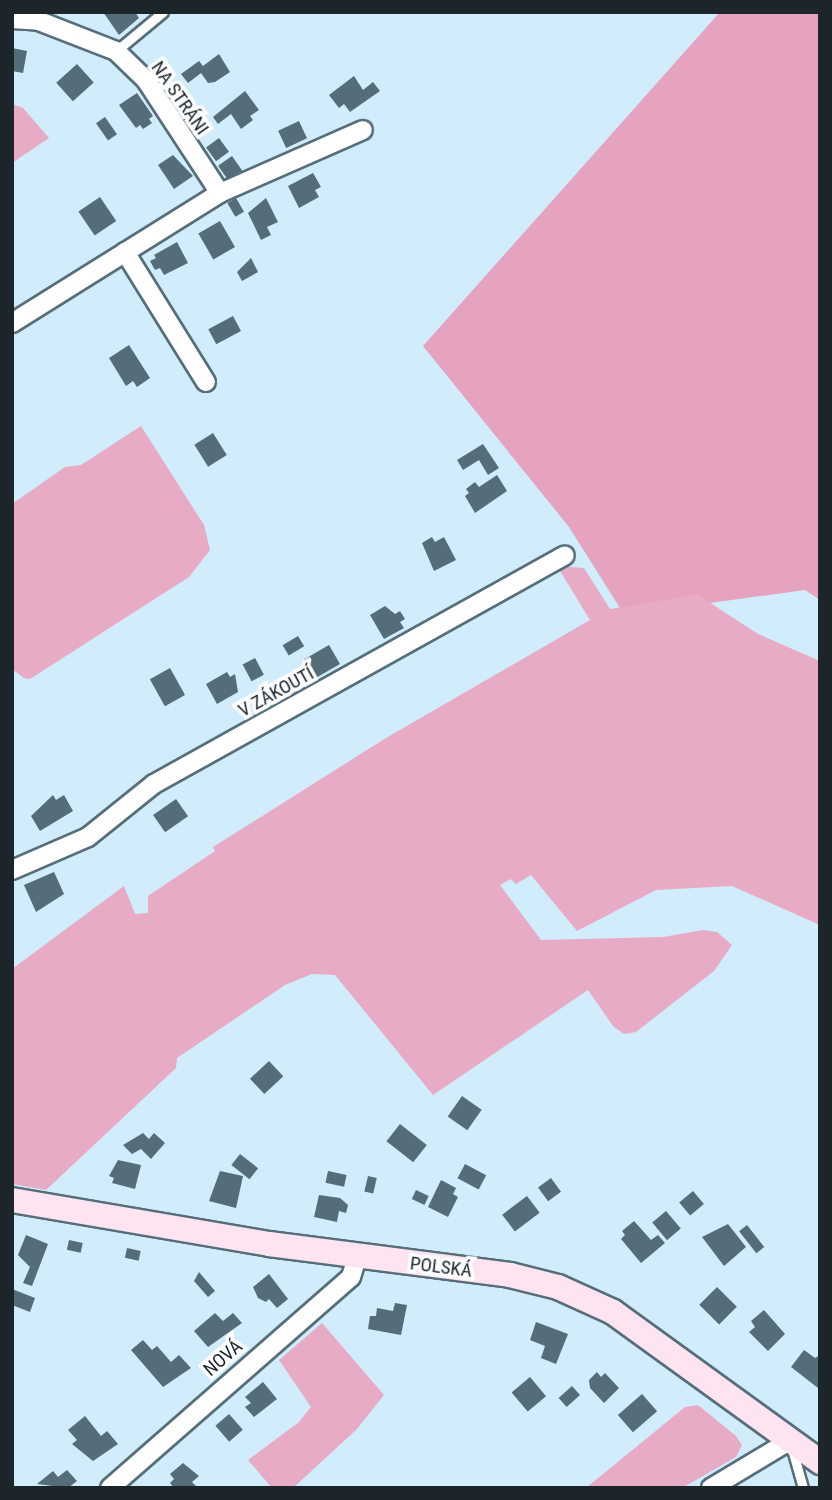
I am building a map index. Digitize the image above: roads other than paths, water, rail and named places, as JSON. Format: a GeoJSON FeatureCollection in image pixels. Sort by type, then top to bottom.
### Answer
{"type":"FeatureCollection","features":[{"type":"Feature","properties":{"kind":"street","name":"NA STRÁNI"},"geometry":{"type":"LineString","coordinates":[[12,19],[39,21],[116,51],[146,80],[220,193]]}},
{"type":"Feature","properties":{"kind":"street"},"geometry":{"type":"LineString","coordinates":[[12,323],[220,193],[363,130]]}},
{"type":"Feature","properties":{"kind":"street"},"geometry":{"type":"LineString","coordinates":[[125,252],[206,382]]}},
{"type":"Feature","properties":{"kind":"street","name":"V ZÁKOUTÍ"},"geometry":{"type":"LineString","coordinates":[[12,870],[88,837],[153,784],[565,555]]}},
{"type":"Feature","properties":{"kind":"street","name":"POLSKÁ"},"geometry":{"type":"LineString","coordinates":[[16,1205],[357,1257],[510,1275],[558,1287],[624,1319],[820,1462]]}},
{"type":"Feature","properties":{"kind":"street","name":"NOVÁ"},"geometry":{"type":"LineString","coordinates":[[110,1488],[351,1277],[357,1257]]}},
{"type":"Feature","properties":{"kind":"street"},"geometry":{"type":"LineString","coordinates":[[711,1488],[791,1440]]}},
{"type":"Feature","properties":{"kind":"lane"},"geometry":{"type":"LineString","coordinates":[[116,51],[163,12]]}},
{"type":"Feature","properties":{"kind":"lane"},"geometry":{"type":"LineString","coordinates":[[791,1440],[803,1488]]}}]}
